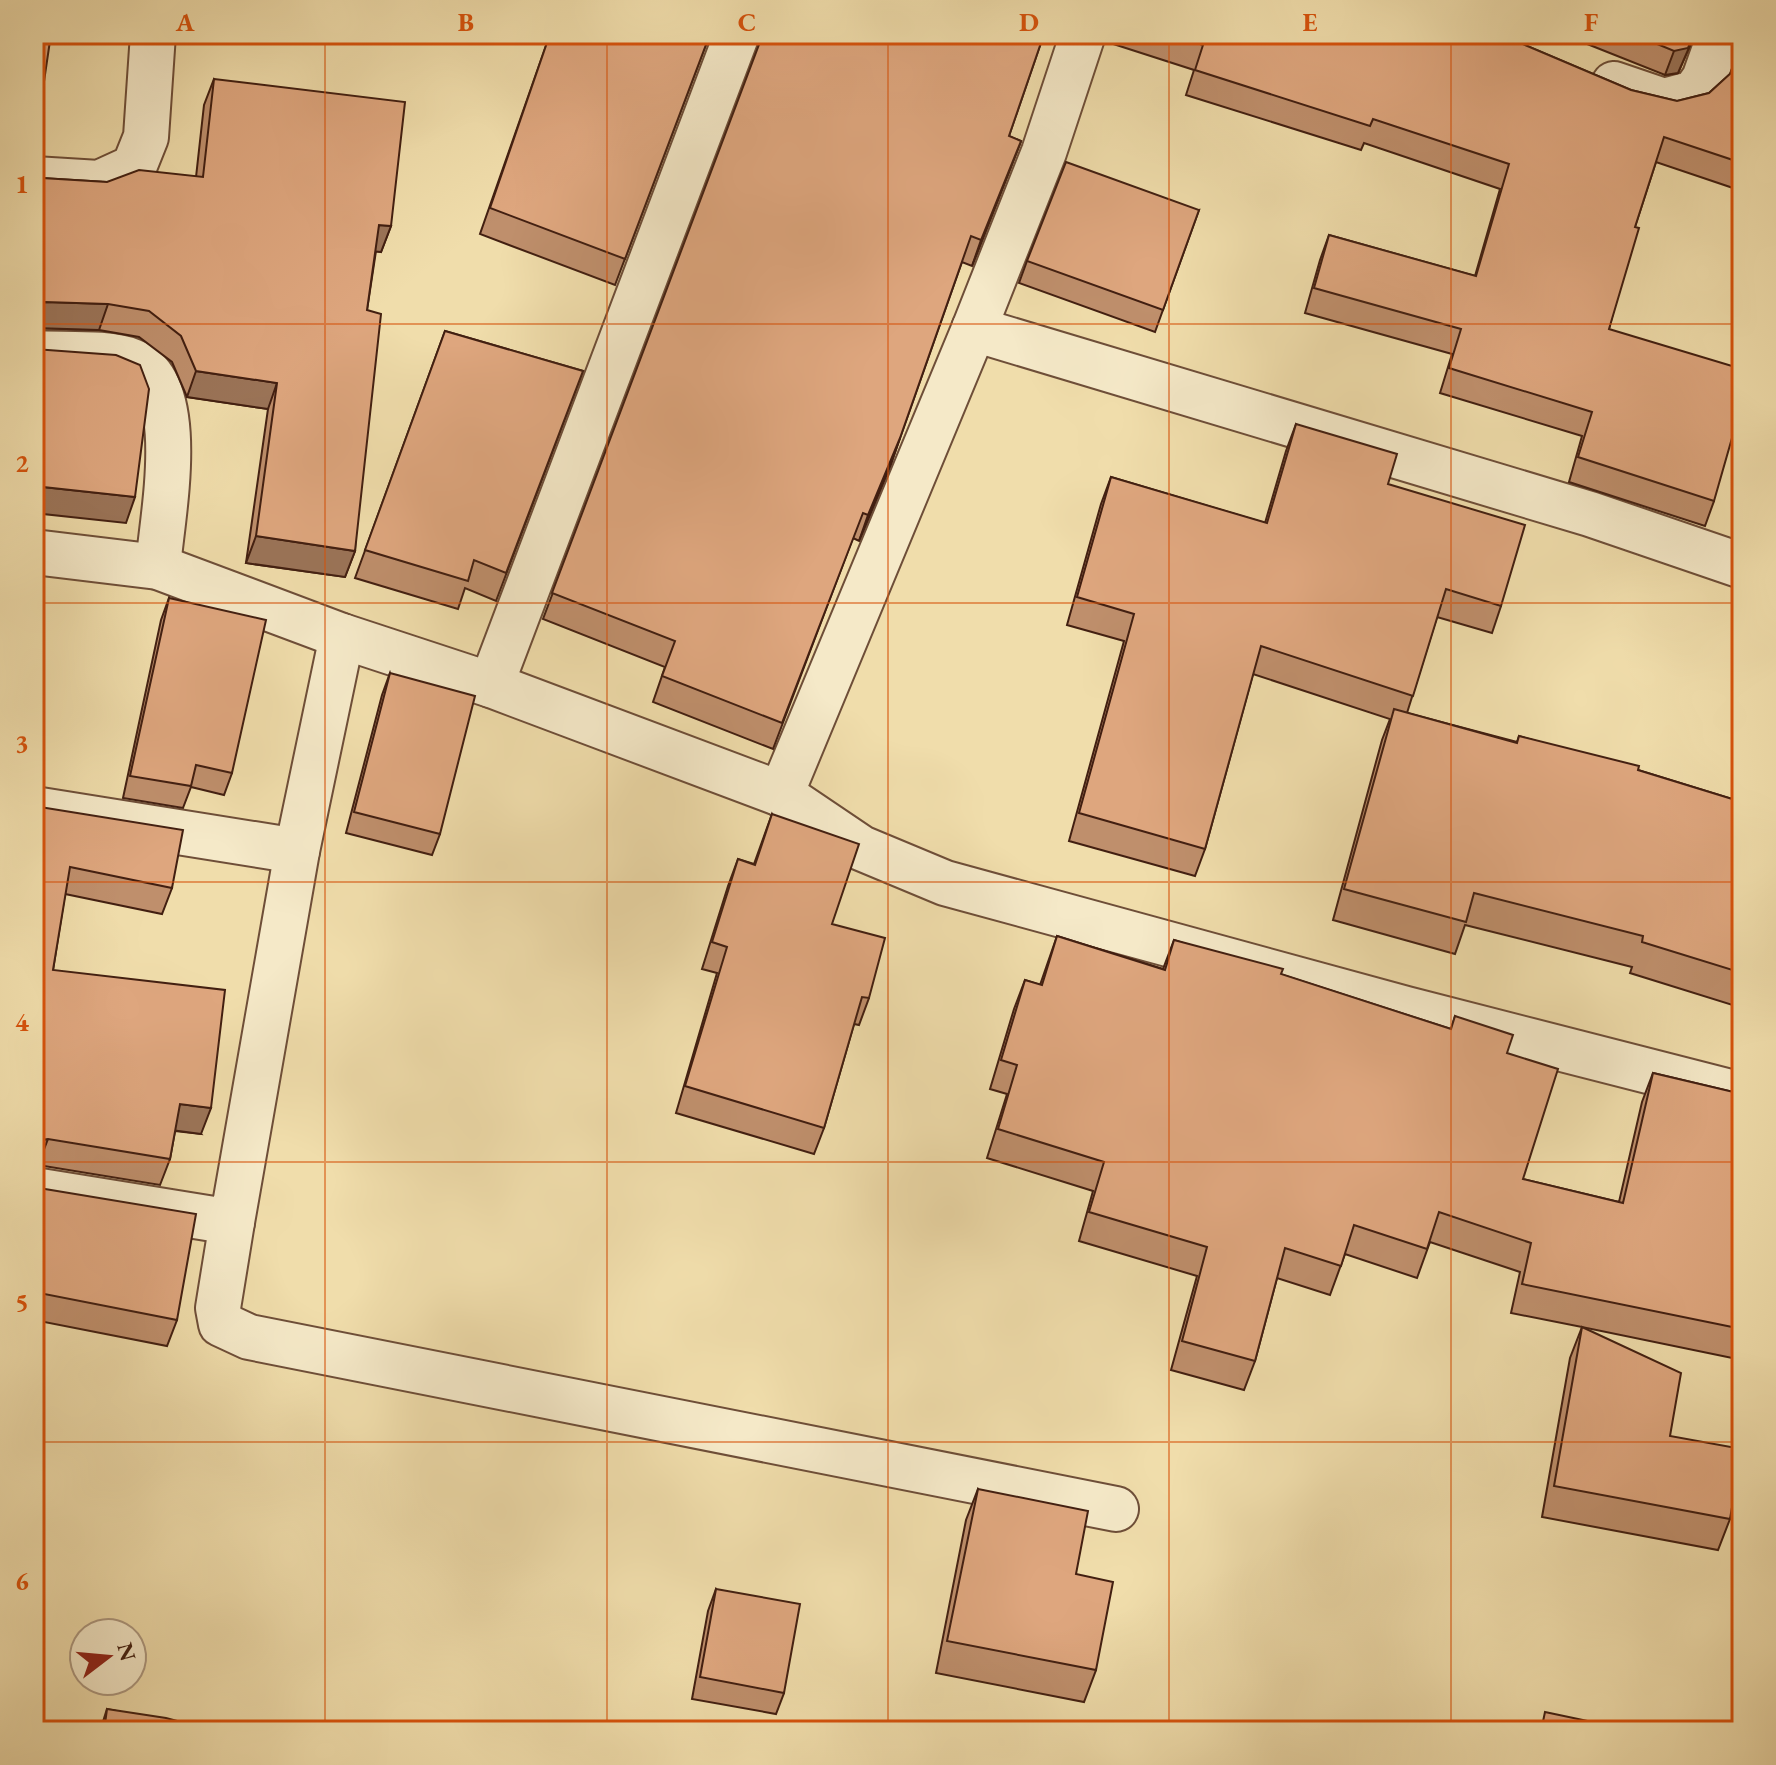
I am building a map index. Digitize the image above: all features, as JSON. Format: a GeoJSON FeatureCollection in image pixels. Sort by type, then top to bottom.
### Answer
{"type":"FeatureCollection","features":[{"type":"Feature","properties":{"kind":"street"},"geometry":{"type":"LineString","coordinates":[[34,179],[99,183],[116,178],[134,167],[146,137],[153,34]]}},
{"type":"Feature","properties":{"kind":"street"},"geometry":{"type":"LineString","coordinates":[[491,685],[737,34]]}},
{"type":"Feature","properties":{"kind":"street"},"geometry":{"type":"LineString","coordinates":[[781,794],[974,329],[1044,152],[1083,34]]}},
{"type":"Feature","properties":{"kind":"street"},"geometry":{"type":"LineString","coordinates":[[1577,69],[1651,98],[1679,99],[1699,89],[1720,34]]}},
{"type":"Feature","properties":{"kind":"street"},"geometry":{"type":"LineString","coordinates":[[974,329],[1575,509],[1742,566]]}},
{"type":"Feature","properties":{"kind":"street"},"geometry":{"type":"LineString","coordinates":[[34,353],[128,359],[145,367],[156,379],[165,397],[168,426],[158,567]]}},
{"type":"Feature","properties":{"kind":"street"},"geometry":{"type":"LineString","coordinates":[[34,552],[158,567],[342,636],[491,685],[781,794],[861,848],[945,883],[1406,1009],[1742,1095]]}},
{"type":"Feature","properties":{"kind":"street"},"geometry":{"type":"LineString","coordinates":[[342,636],[297,851],[218,1308],[221,1324],[249,1337],[1116,1509]]}},
{"type":"Feature","properties":{"kind":"street"},"geometry":{"type":"LineString","coordinates":[[34,809],[297,851]]}},
{"type":"Feature","properties":{"kind":"street"},"geometry":{"type":"LineString","coordinates":[[34,1190],[232,1222]]}},
{"type":"Feature","properties":{"kind":"building"},"geometry":{"type":"Polygon","coordinates":[[[34,34],[51,34],[37,129],[34,132],[34,34]]]}},
{"type":"Feature","properties":{"kind":"building"},"geometry":{"type":"Polygon","coordinates":[[[550,34],[710,34],[625,259],[490,208],[550,34]]]}},
{"type":"Feature","properties":{"kind":"building"},"geometry":{"type":"Polygon","coordinates":[[[763,34],[1044,34],[1009,136],[1021,141],[981,240],[971,236],[900,438],[868,515],[863,513],[782,723],[662,676],[675,641],[552,593],[763,34]]]}},
{"type":"Feature","properties":{"kind":"building"},"geometry":{"type":"Polygon","coordinates":[[[1168,34],[1499,34],[1631,90],[1677,101],[1709,93],[1731,73],[1742,41],[1742,163],[1664,137],[1635,227],[1639,228],[1609,329],[1742,369],[1742,403],[1714,501],[1578,457],[1592,412],[1449,368],[1461,329],[1314,288],[1329,235],[1476,276],[1509,164],[1373,119],[1370,126],[1195,70],[1203,45],[1168,34]]]}},
{"type":"Feature","properties":{"kind":"building"},"geometry":{"type":"Polygon","coordinates":[[[1633,34],[1694,34],[1688,48],[1674,51],[1633,34]]]}},
{"type":"Feature","properties":{"kind":"building"},"geometry":{"type":"Polygon","coordinates":[[[214,79],[405,102],[391,226],[379,225],[367,310],[381,314],[355,551],[256,536],[277,383],[196,371],[181,336],[149,311],[108,304],[45,302],[34,305],[34,175],[107,182],[139,170],[203,177],[214,79]]]}},
{"type":"Feature","properties":{"kind":"building"},"geometry":{"type":"Polygon","coordinates":[[[1066,162],[1199,210],[1163,310],[1027,261],[1066,162]]]}},
{"type":"Feature","properties":{"kind":"building"},"geometry":{"type":"Polygon","coordinates":[[[445,331],[583,371],[506,573],[474,560],[468,581],[365,550],[445,331]]]}},
{"type":"Feature","properties":{"kind":"building"},"geometry":{"type":"Polygon","coordinates":[[[34,349],[116,355],[140,365],[149,389],[135,497],[34,486],[34,349]]]}},
{"type":"Feature","properties":{"kind":"building"},"geometry":{"type":"Polygon","coordinates":[[[1296,424],[1397,454],[1388,484],[1525,525],[1501,606],[1446,589],[1413,696],[1261,646],[1205,849],[1079,813],[1134,614],[1077,597],[1111,477],[1267,523],[1296,424]]]}},
{"type":"Feature","properties":{"kind":"building"},"geometry":{"type":"Polygon","coordinates":[[[169,598],[266,620],[232,773],[196,765],[191,786],[130,776],[169,598]]]}},
{"type":"Feature","properties":{"kind":"building"},"geometry":{"type":"Polygon","coordinates":[[[390,673],[475,696],[440,834],[354,812],[390,673]]]}},
{"type":"Feature","properties":{"kind":"building"},"geometry":{"type":"Polygon","coordinates":[[[1394,709],[1517,743],[1519,736],[1639,766],[1638,770],[1742,802],[1742,973],[1642,942],[1643,936],[1474,893],[1466,922],[1344,889],[1394,709]]]}},
{"type":"Feature","properties":{"kind":"building"},"geometry":{"type":"Polygon","coordinates":[[[34,805],[183,830],[172,888],[70,867],[53,970],[225,990],[211,1108],[180,1104],[170,1159],[48,1139],[34,1141],[34,805]]]}},
{"type":"Feature","properties":{"kind":"building"},"geometry":{"type":"Polygon","coordinates":[[[772,814],[859,844],[832,924],[885,938],[869,998],[862,997],[824,1128],[685,1086],[727,947],[712,942],[738,859],[755,865],[772,814]]]}},
{"type":"Feature","properties":{"kind":"building"},"geometry":{"type":"Polygon","coordinates":[[[1057,936],[1165,970],[1174,940],[1283,969],[1281,974],[1451,1029],[1455,1016],[1513,1035],[1507,1053],[1558,1069],[1523,1179],[1623,1203],[1653,1073],[1742,1094],[1742,1329],[1522,1284],[1531,1243],[1439,1212],[1427,1249],[1354,1225],[1341,1266],[1285,1248],[1255,1361],[1182,1341],[1207,1247],[1089,1212],[1104,1162],[998,1129],[1017,1065],[1001,1060],[1025,980],[1042,985],[1057,936]]]}},
{"type":"Feature","properties":{"kind":"building"},"geometry":{"type":"Polygon","coordinates":[[[34,1186],[196,1214],[177,1320],[34,1292],[34,1186]]]}},
{"type":"Feature","properties":{"kind":"building"},"geometry":{"type":"Polygon","coordinates":[[[1582,1327],[1681,1373],[1670,1436],[1742,1449],[1730,1519],[1554,1486],[1582,1327]]]}},
{"type":"Feature","properties":{"kind":"building"},"geometry":{"type":"Polygon","coordinates":[[[978,1489],[1088,1511],[1076,1574],[1113,1582],[1096,1670],[947,1641],[978,1489]]]}},
{"type":"Feature","properties":{"kind":"building"},"geometry":{"type":"Polygon","coordinates":[[[716,1589],[800,1604],[784,1693],[700,1677],[716,1589]]]}},
{"type":"Feature","properties":{"kind":"building"},"geometry":{"type":"Polygon","coordinates":[[[107,1709],[166,1718],[215,1731],[104,1731],[107,1709]]]}},
{"type":"Feature","properties":{"kind":"building"},"geometry":{"type":"Polygon","coordinates":[[[1545,1712],[1621,1728],[1621,1731],[1541,1731],[1545,1712]]]}}]}
